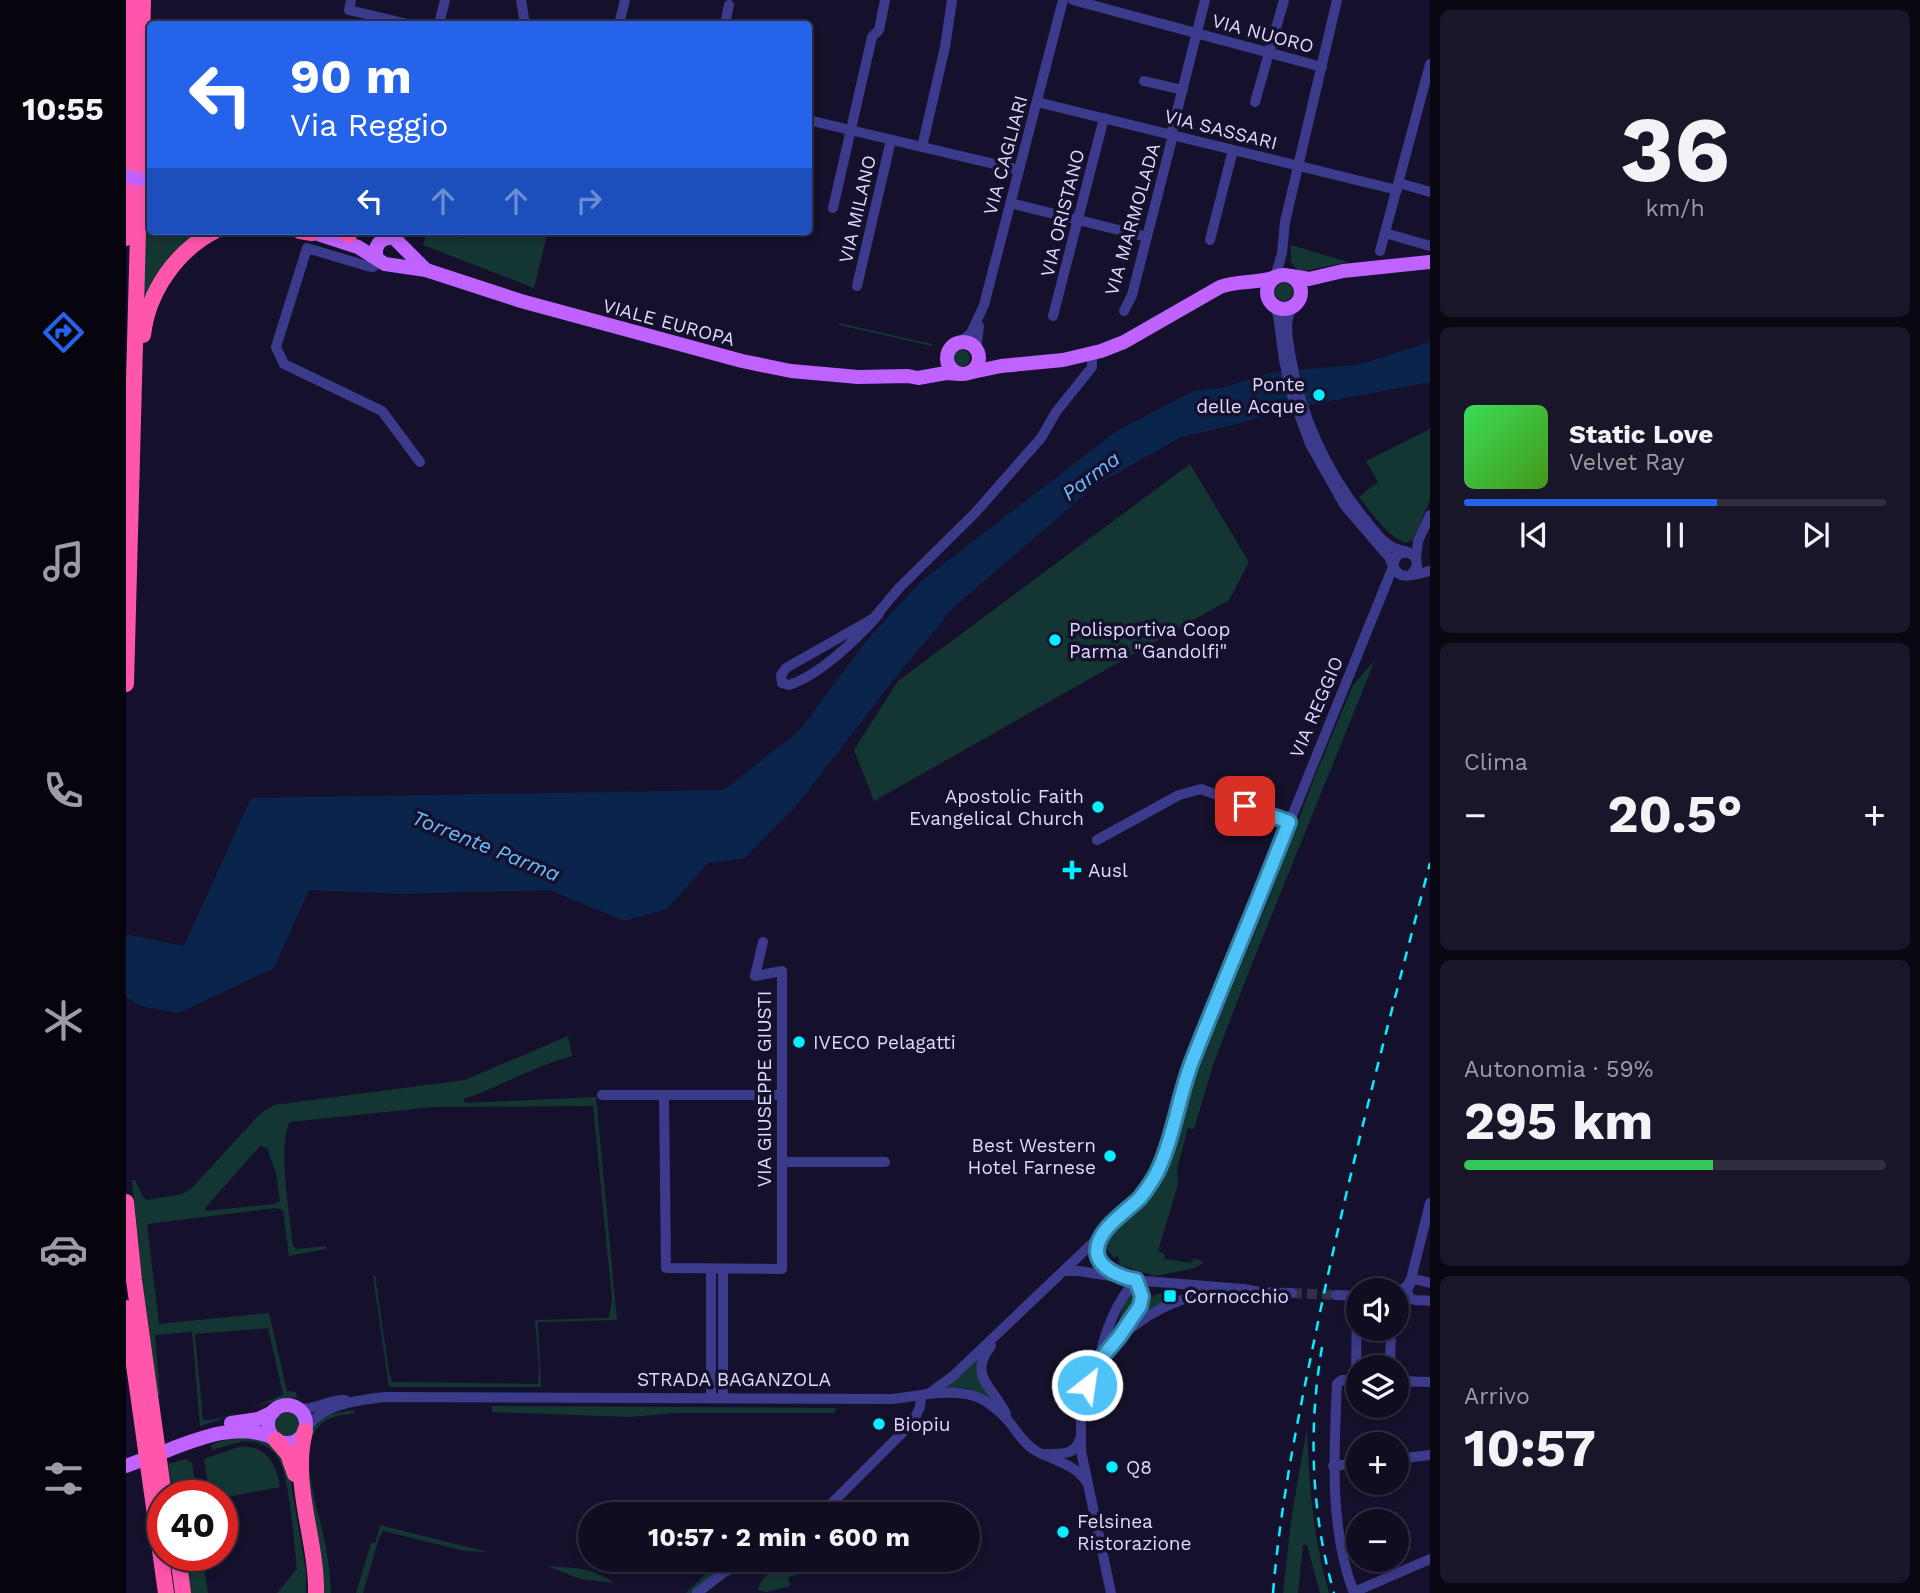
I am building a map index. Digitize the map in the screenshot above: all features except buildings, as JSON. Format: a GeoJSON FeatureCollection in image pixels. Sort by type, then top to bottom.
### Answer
{"type":"FeatureCollection","features":[{"type":"Feature","properties":{"kind":"highway"},"geometry":{"type":"LineString","coordinates":[[132,0],[138,169]]}},
{"type":"Feature","properties":{"kind":"highway"},"geometry":{"type":"LineString","coordinates":[[138,169],[143,0]]}},
{"type":"Feature","properties":{"kind":"highway"},"geometry":{"type":"LineString","coordinates":[[150,0],[153,21]]}},
{"type":"Feature","properties":{"kind":"highway"},"geometry":{"type":"LineString","coordinates":[[138,169],[147,130]]}},
{"type":"Feature","properties":{"kind":"highway"},"geometry":{"type":"LineString","coordinates":[[127,217],[137,191]]}},
{"type":"Feature","properties":{"kind":"highway"},"geometry":{"type":"LineString","coordinates":[[126,684],[133,420],[132,234],[137,191]]}},
{"type":"Feature","properties":{"kind":"highway"},"geometry":{"type":"LineString","coordinates":[[126,211],[132,234]]}},
{"type":"Feature","properties":{"kind":"highway"},"geometry":{"type":"LineString","coordinates":[[133,420],[140,387],[144,328],[150,304],[166,274],[178,259],[208,235]]}},
{"type":"Feature","properties":{"kind":"highway"},"geometry":{"type":"LineString","coordinates":[[126,1202],[157,1480]]}},
{"type":"Feature","properties":{"kind":"highway"},"geometry":{"type":"LineString","coordinates":[[126,1308],[156,1480]]}},
{"type":"Feature","properties":{"kind":"highway"},"geometry":{"type":"LineString","coordinates":[[305,1431],[300,1464],[316,1593]]}},
{"type":"Feature","properties":{"kind":"highway"},"geometry":{"type":"LineString","coordinates":[[276,1440],[288,1454],[295,1475],[309,1565],[309,1593]]}},
{"type":"Feature","properties":{"kind":"highway"},"geometry":{"type":"LineString","coordinates":[[155,1593],[157,1571]]}},
{"type":"Feature","properties":{"kind":"highway"},"geometry":{"type":"LineString","coordinates":[[164,1571],[166,1593]]}},
{"type":"Feature","properties":{"kind":"highway"},"geometry":{"type":"LineString","coordinates":[[176,1571],[178,1593]]}},
{"type":"Feature","properties":{"kind":"highway"},"geometry":{"type":"LineString","coordinates":[[178,1571],[183,1593]]}},
{"type":"Feature","properties":{"kind":"main road","name":"VIALE EUROPA"},"geometry":{"type":"LineString","coordinates":[[317,235],[358,247],[384,262],[426,270],[534,305],[742,361],[806,373],[867,377],[920,378],[1091,354],[1124,342],[1231,283],[1262,281],[1275,277]]}},
{"type":"Feature","properties":{"kind":"main road"},"geometry":{"type":"LineString","coordinates":[[364,235],[392,238],[426,270]]}},
{"type":"Feature","properties":{"kind":"main road"},"geometry":{"type":"LineString","coordinates":[[392,238],[401,259],[384,262],[376,248],[392,238]]}},
{"type":"Feature","properties":{"kind":"main road"},"geometry":{"type":"LineString","coordinates":[[1283,308],[1268,286],[1275,277],[1283,275],[1307,279],[1343,271],[1430,262]]}},
{"type":"Feature","properties":{"kind":"main road"},"geometry":{"type":"LineString","coordinates":[[1283,308],[1301,293],[1300,285],[1291,276]]}},
{"type":"Feature","properties":{"kind":"main road"},"geometry":{"type":"LineString","coordinates":[[1283,308],[1326,276]]}},
{"type":"Feature","properties":{"kind":"main road","name":"VIALE EUROPA"},"geometry":{"type":"LineString","coordinates":[[1208,295],[1246,286],[1260,289],[1283,308]]}},
{"type":"Feature","properties":{"kind":"main road"},"geometry":{"type":"LineString","coordinates":[[976,351],[977,365],[964,373],[949,366],[947,357],[954,346],[968,343],[976,351],[984,360],[1001,366]]}},
{"type":"Feature","properties":{"kind":"main road","name":"VIALE EUROPA"},"geometry":{"type":"LineString","coordinates":[[908,376],[935,366],[954,346]]}},
{"type":"Feature","properties":{"kind":"main road","name":"STRADA BAGANZOLA"},"geometry":{"type":"LineString","coordinates":[[166,1451],[202,1438],[228,1424],[261,1418],[283,1405],[295,1407]]}},
{"type":"Feature","properties":{"kind":"main road"},"geometry":{"type":"LineString","coordinates":[[295,1407],[305,1418],[305,1431]]}},
{"type":"Feature","properties":{"kind":"main road"},"geometry":{"type":"LineString","coordinates":[[273,1412],[268,1427],[276,1440]]}},
{"type":"Feature","properties":{"kind":"main road","name":"STRADA BAGANZOLA"},"geometry":{"type":"LineString","coordinates":[[202,1438],[245,1430],[291,1443],[305,1431]]}},
{"type":"Feature","properties":{"kind":"street"},"geometry":{"type":"LineString","coordinates":[[440,21],[445,0]]}},
{"type":"Feature","properties":{"kind":"street"},"geometry":{"type":"LineString","coordinates":[[521,0],[524,21]]}},
{"type":"Feature","properties":{"kind":"street"},"geometry":{"type":"LineString","coordinates":[[620,21],[625,0]]}},
{"type":"Feature","properties":{"kind":"street"},"geometry":{"type":"LineString","coordinates":[[851,130],[872,37],[878,30],[885,0]]}},
{"type":"Feature","properties":{"kind":"street"},"geometry":{"type":"LineString","coordinates":[[922,147],[945,47],[952,0]]}},
{"type":"Feature","properties":{"kind":"street","name":"VIA CAGLIARI"},"geometry":{"type":"LineString","coordinates":[[976,351],[979,319],[1063,0]]}},
{"type":"Feature","properties":{"kind":"street","name":"VIA NUORO"},"geometry":{"type":"LineString","coordinates":[[1073,0],[1321,67]]}},
{"type":"Feature","properties":{"kind":"street","name":"VIA MARMOLADA"},"geometry":{"type":"LineString","coordinates":[[1124,311],[1132,295],[1205,0]]}},
{"type":"Feature","properties":{"kind":"street"},"geometry":{"type":"LineString","coordinates":[[1255,102],[1284,0]]}},
{"type":"Feature","properties":{"kind":"street"},"geometry":{"type":"LineString","coordinates":[[1275,277],[1282,251],[1284,225],[1337,0]]}},
{"type":"Feature","properties":{"kind":"street"},"geometry":{"type":"LineString","coordinates":[[350,5],[399,21]]}},
{"type":"Feature","properties":{"kind":"street"},"geometry":{"type":"LineString","coordinates":[[726,21],[729,5]]}},
{"type":"Feature","properties":{"kind":"street"},"geometry":{"type":"LineString","coordinates":[[1380,251],[1425,100],[1430,64]]}},
{"type":"Feature","properties":{"kind":"street"},"geometry":{"type":"LineString","coordinates":[[1144,81],[1183,90]]}},
{"type":"Feature","properties":{"kind":"street","name":"VIA SASSARI"},"geometry":{"type":"LineString","coordinates":[[1037,102],[1298,166],[1430,192]]}},
{"type":"Feature","properties":{"kind":"street","name":"VIA ORISTANO"},"geometry":{"type":"LineString","coordinates":[[1054,316],[1104,118]]}},
{"type":"Feature","properties":{"kind":"street","name":"VIA MILANO"},"geometry":{"type":"LineString","coordinates":[[812,121],[1019,170]]}},
{"type":"Feature","properties":{"kind":"street","name":"VIA MILANO"},"geometry":{"type":"LineString","coordinates":[[833,208],[851,130]]}},
{"type":"Feature","properties":{"kind":"street","name":"VIA MILANO"},"geometry":{"type":"LineString","coordinates":[[857,286],[891,140]]}},
{"type":"Feature","properties":{"kind":"street"},"geometry":{"type":"LineString","coordinates":[[1210,240],[1233,150]]}},
{"type":"Feature","properties":{"kind":"street"},"geometry":{"type":"LineString","coordinates":[[1010,203],[1147,237]]}},
{"type":"Feature","properties":{"kind":"street"},"geometry":{"type":"LineString","coordinates":[[1385,233],[1430,246]]}},
{"type":"Feature","properties":{"kind":"street"},"geometry":{"type":"LineString","coordinates":[[384,262],[373,267],[367,266],[307,248],[276,347],[284,364],[382,411],[420,462]]}},
{"type":"Feature","properties":{"kind":"street"},"geometry":{"type":"LineString","coordinates":[[1282,251],[1291,276]]}},
{"type":"Feature","properties":{"kind":"street"},"geometry":{"type":"LineString","coordinates":[[1283,308],[1301,400],[1333,480],[1359,523],[1389,557],[1400,575],[1430,570]]}},
{"type":"Feature","properties":{"kind":"street","name":"VIA CAGLIARI"},"geometry":{"type":"LineString","coordinates":[[954,346],[970,335],[979,319]]}},
{"type":"Feature","properties":{"kind":"street"},"geometry":{"type":"LineString","coordinates":[[879,614],[864,626],[786,668],[781,675],[782,683],[795,683],[828,662],[879,614],[900,588],[975,513],[1041,438],[1056,412],[1091,369],[1091,354]]}},
{"type":"Feature","properties":{"kind":"street"},"geometry":{"type":"LineString","coordinates":[[1333,480],[1381,539],[1430,570]]}},
{"type":"Feature","properties":{"kind":"street","name":"VIA REGGIO"},"geometry":{"type":"LineString","coordinates":[[1410,575],[1416,569],[1411,556],[1430,515]]}},
{"type":"Feature","properties":{"kind":"street","name":"VIA REGGIO"},"geometry":{"type":"LineString","coordinates":[[1103,1234],[1141,1196],[1159,1167],[1192,1063],[1382,595],[1395,556],[1411,556]]}},
{"type":"Feature","properties":{"kind":"street"},"geometry":{"type":"LineString","coordinates":[[1382,595],[1410,575]]}},
{"type":"Feature","properties":{"kind":"street"},"geometry":{"type":"LineString","coordinates":[[1097,840],[1179,795],[1200,789],[1289,822]]}},
{"type":"Feature","properties":{"kind":"street","name":"VIA GIUSEPPE GIUSTI"},"geometry":{"type":"LineString","coordinates":[[717,1269],[782,1269],[782,971],[755,976],[762,942]]}},
{"type":"Feature","properties":{"kind":"street"},"geometry":{"type":"LineString","coordinates":[[602,1095],[782,1095]]}},
{"type":"Feature","properties":{"kind":"street"},"geometry":{"type":"LineString","coordinates":[[664,1095],[666,1269],[717,1269],[717,1398]]}},
{"type":"Feature","properties":{"kind":"street"},"geometry":{"type":"LineString","coordinates":[[782,1162],[885,1162]]}},
{"type":"Feature","properties":{"kind":"street"},"geometry":{"type":"LineString","coordinates":[[1409,1283],[1430,1203]]}},
{"type":"Feature","properties":{"kind":"street"},"geometry":{"type":"LineString","coordinates":[[833,1502],[913,1422],[925,1395],[957,1372],[1056,1275],[1064,1271],[1103,1234]]}},
{"type":"Feature","properties":{"kind":"street"},"geometry":{"type":"LineString","coordinates":[[1098,1362],[1119,1337],[1142,1301],[1130,1280],[1104,1265],[1098,1257],[1097,1247],[1103,1234]]}},
{"type":"Feature","properties":{"kind":"street"},"geometry":{"type":"LineString","coordinates":[[1424,1260],[1419,1270],[1427,1282]]}},
{"type":"Feature","properties":{"kind":"street"},"geometry":{"type":"LineString","coordinates":[[1064,1271],[1260,1292]]}},
{"type":"Feature","properties":{"kind":"street"},"geometry":{"type":"LineString","coordinates":[[1409,1283],[1416,1279],[1427,1282]]}},
{"type":"Feature","properties":{"kind":"street"},"geometry":{"type":"LineString","coordinates":[[1042,1454],[1071,1452],[1078,1445],[1084,1398],[1100,1350],[1130,1280]]}},
{"type":"Feature","properties":{"kind":"street"},"geometry":{"type":"LineString","coordinates":[[1119,1337],[1147,1316],[1181,1300],[1209,1293],[1292,1293]]}},
{"type":"Feature","properties":{"kind":"street"},"geometry":{"type":"LineString","coordinates":[[1336,1295],[1346,1295]]}},
{"type":"Feature","properties":{"kind":"street"},"geometry":{"type":"LineString","coordinates":[[1409,1295],[1414,1300]]}},
{"type":"Feature","properties":{"kind":"street"},"geometry":{"type":"LineString","coordinates":[[1409,1299],[1430,1301]]}},
{"type":"Feature","properties":{"kind":"street"},"geometry":{"type":"LineString","coordinates":[[1007,1323],[985,1354],[981,1369],[985,1382],[1002,1406],[1011,1426]]}},
{"type":"Feature","properties":{"kind":"street"},"geometry":{"type":"LineString","coordinates":[[1346,1380],[1336,1384],[1333,1466],[1342,1541],[1354,1593],[1430,1559]]}},
{"type":"Feature","properties":{"kind":"street"},"geometry":{"type":"LineString","coordinates":[[1409,1381],[1430,1382]]}},
{"type":"Feature","properties":{"kind":"street","name":"STRADA BAGANZOLA"},"geometry":{"type":"LineString","coordinates":[[295,1407],[306,1410],[335,1400],[410,1396],[893,1399],[957,1392],[974,1395],[994,1407],[1024,1441],[1042,1454],[1080,1473],[1088,1488]]}},
{"type":"Feature","properties":{"kind":"street","name":"STRADA BAGANZOLA"},"geometry":{"type":"LineString","coordinates":[[305,1431],[319,1415],[355,1401]]}},
{"type":"Feature","properties":{"kind":"street"},"geometry":{"type":"LineString","coordinates":[[1080,1437],[1111,1593]]}},
{"type":"Feature","properties":{"kind":"street"},"geometry":{"type":"LineString","coordinates":[[1409,1457],[1430,1455]]}},
{"type":"Feature","properties":{"kind":"street"},"geometry":{"type":"LineString","coordinates":[[1333,1466],[1346,1464]]}},
{"type":"Feature","properties":{"kind":"street"},"geometry":{"type":"LineString","coordinates":[[697,1593],[725,1572]]}},
{"type":"Feature","properties":{"kind":"green space"},"geometry":{"type":"Polygon","coordinates":[[[147,195],[147,235],[204,235],[143,309],[147,195]]]}},
{"type":"Feature","properties":{"kind":"green space"},"geometry":{"type":"Polygon","coordinates":[[[426,235],[452,235],[463,238],[463,235],[547,235],[534,288],[423,245],[426,235]]]}},
{"type":"Feature","properties":{"kind":"green space"},"geometry":{"type":"Polygon","coordinates":[[[1291,245],[1348,262],[1299,272],[1291,262],[1291,245]]]}},
{"type":"Feature","properties":{"kind":"green space"},"geometry":{"type":"Polygon","coordinates":[[[1280,283],[1288,283],[1293,292],[1291,299],[1280,301],[1275,296],[1275,288],[1280,283]]]}},
{"type":"Feature","properties":{"kind":"green space"},"geometry":{"type":"Polygon","coordinates":[[[839,325],[932,344],[932,346],[839,325]]]}},
{"type":"Feature","properties":{"kind":"green space"},"geometry":{"type":"Polygon","coordinates":[[[959,350],[965,350],[970,358],[968,364],[959,366],[954,361],[954,355],[959,350]]]}},
{"type":"Feature","properties":{"kind":"green space"},"geometry":{"type":"Polygon","coordinates":[[[1430,429],[1430,500],[1413,540],[1405,543],[1385,529],[1359,497],[1378,482],[1366,461],[1430,429]]]}},
{"type":"Feature","properties":{"kind":"green space","name":"Polisportiva Coop Parma \"Gandolfi\""},"geometry":{"type":"Polygon","coordinates":[[[1190,464],[1249,562],[1229,600],[874,801],[854,750],[898,681],[1190,464]]]}},
{"type":"Feature","properties":{"kind":"green space"},"geometry":{"type":"Polygon","coordinates":[[[1375,660],[1251,966],[1214,1062],[1194,1129],[1188,1128],[1177,1169],[1178,1184],[1158,1251],[1165,1254],[1164,1259],[1192,1263],[1193,1258],[1204,1262],[1195,1268],[1155,1276],[1120,1265],[1118,1256],[1114,1258],[1103,1244],[1155,1194],[1164,1179],[1200,1064],[1267,904],[1315,776],[1353,685],[1375,660]]]}},
{"type":"Feature","properties":{"kind":"green space"},"geometry":{"type":"Polygon","coordinates":[[[568,1036],[572,1056],[464,1099],[465,1103],[596,1097],[617,1320],[538,1322],[541,1387],[389,1387],[373,1276],[375,1275],[392,1382],[538,1384],[535,1320],[609,1318],[612,1299],[593,1106],[433,1107],[290,1122],[286,1132],[284,1163],[293,1246],[297,1249],[326,1246],[326,1249],[289,1256],[283,1210],[276,1208],[147,1224],[159,1324],[269,1313],[287,1391],[296,1392],[297,1398],[265,1404],[200,1426],[192,1332],[155,1335],[158,1395],[132,1180],[135,1180],[147,1200],[182,1194],[191,1189],[260,1114],[274,1105],[465,1080],[568,1036]],[[260,1146],[205,1208],[206,1211],[274,1204],[280,1201],[276,1173],[267,1148],[260,1146]],[[268,1328],[195,1334],[203,1420],[232,1415],[283,1394],[268,1328]]]}},
{"type":"Feature","properties":{"kind":"green space"},"geometry":{"type":"Polygon","coordinates":[[[1130,1293],[1136,1293],[1137,1305],[1114,1336],[1126,1297],[1130,1293]]]}},
{"type":"Feature","properties":{"kind":"green space"},"geometry":{"type":"Polygon","coordinates":[[[1162,1294],[1165,1302],[1138,1316],[1152,1297],[1162,1294]]]}},
{"type":"Feature","properties":{"kind":"green space"},"geometry":{"type":"Polygon","coordinates":[[[980,1357],[992,1399],[968,1388],[943,1388],[980,1357]]]}},
{"type":"Feature","properties":{"kind":"green space"},"geometry":{"type":"Polygon","coordinates":[[[492,1406],[836,1408],[835,1413],[675,1413],[629,1417],[492,1412],[492,1406]]]}},
{"type":"Feature","properties":{"kind":"green space"},"geometry":{"type":"Polygon","coordinates":[[[353,1410],[355,1413],[327,1420],[319,1426],[310,1450],[311,1481],[331,1586],[331,1593],[319,1593],[307,1481],[309,1439],[314,1426],[322,1419],[353,1410]]]}},
{"type":"Feature","properties":{"kind":"green space"},"geometry":{"type":"Polygon","coordinates":[[[287,1412],[295,1416],[299,1424],[295,1432],[287,1436],[279,1432],[275,1424],[279,1416],[287,1412]]]}},
{"type":"Feature","properties":{"kind":"green space"},"geometry":{"type":"Polygon","coordinates":[[[1307,1428],[1313,1511],[1329,1593],[1320,1593],[1307,1545],[1303,1545],[1298,1593],[1283,1593],[1292,1514],[1307,1428]]]}},
{"type":"Feature","properties":{"kind":"green space"},"geometry":{"type":"Polygon","coordinates":[[[235,1436],[266,1440],[288,1466],[306,1571],[306,1593],[277,1593],[297,1569],[288,1493],[277,1456],[264,1445],[249,1441],[212,1450],[211,1445],[235,1436]]]}},
{"type":"Feature","properties":{"kind":"green space"},"geometry":{"type":"Polygon","coordinates":[[[239,1447],[257,1449],[273,1463],[280,1487],[238,1495],[238,1480],[207,1480],[204,1459],[239,1447]]]}},
{"type":"Feature","properties":{"kind":"green space"},"geometry":{"type":"Polygon","coordinates":[[[186,1459],[192,1463],[195,1480],[170,1480],[168,1464],[186,1459]]]}},
{"type":"Feature","properties":{"kind":"green space"},"geometry":{"type":"Polygon","coordinates":[[[380,1525],[488,1552],[465,1551],[383,1531],[363,1593],[356,1593],[371,1543],[375,1543],[380,1525]]]}},
{"type":"Feature","properties":{"kind":"green space"},"geometry":{"type":"Polygon","coordinates":[[[547,1566],[593,1572],[614,1583],[580,1579],[547,1566]]]}},
{"type":"Feature","properties":{"kind":"green space"},"geometry":{"type":"Polygon","coordinates":[[[183,1571],[204,1571],[208,1593],[187,1593],[183,1571]]]}},
{"type":"Feature","properties":{"kind":"green space"},"geometry":{"type":"Polygon","coordinates":[[[708,1572],[719,1572],[692,1593],[686,1593],[708,1572]]]}},
{"type":"Feature","properties":{"kind":"green space"},"geometry":{"type":"Polygon","coordinates":[[[772,1572],[803,1573],[788,1577],[790,1586],[767,1592],[758,1590],[762,1580],[772,1572]]]}},
{"type":"Feature","properties":{"kind":"water"},"geometry":{"type":"Polygon","coordinates":[[[1430,342],[1430,382],[1283,410],[1181,437],[1096,485],[954,607],[796,806],[745,858],[708,863],[667,909],[624,921],[550,890],[402,894],[309,890],[274,968],[179,1013],[140,1006],[126,997],[126,934],[184,946],[251,798],[724,790],[799,731],[867,640],[920,582],[1118,430],[1194,391],[1220,388],[1279,371],[1358,365],[1430,342]]]}},
{"type":"Feature","properties":{"kind":"tunnel"},"geometry":{"type":"LineString","coordinates":[[1292,1293],[1336,1295]]}},
{"type":"Feature","properties":{"kind":"railway"},"geometry":{"type":"LineString","coordinates":[[1273,1593],[1290,1465],[1327,1277],[1430,863]]}},
{"type":"Feature","properties":{"kind":"railway"},"geometry":{"type":"LineString","coordinates":[[1322,1347],[1315,1409],[1314,1471],[1320,1532],[1334,1593]]}},
{"type":"Feature","properties":{"kind":"place","name":"Ponte delle Acque"},"geometry":{"type":"Point","coordinates":[1319,395]}},
{"type":"Feature","properties":{"kind":"place","name":"Polisportiva Coop Parma \"Gandolfi\""},"geometry":{"type":"Point","coordinates":[1055,640]}},
{"type":"Feature","properties":{"kind":"place","name":"Apostolic Faith Evangelical Church"},"geometry":{"type":"Point","coordinates":[1098,807]}},
{"type":"Feature","properties":{"kind":"place","name":"Ausl"},"geometry":{"type":"Point","coordinates":[1072,870]}},
{"type":"Feature","properties":{"kind":"place","name":"IVECO Pelagatti"},"geometry":{"type":"Point","coordinates":[799,1042]}},
{"type":"Feature","properties":{"kind":"place","name":"Best Western Hotel Farnese"},"geometry":{"type":"Point","coordinates":[1110,1156]}},
{"type":"Feature","properties":{"kind":"place","name":"Cornocchio"},"geometry":{"type":"Point","coordinates":[1170,1296]}},
{"type":"Feature","properties":{"kind":"place","name":"Biopiu"},"geometry":{"type":"Point","coordinates":[879,1424]}},
{"type":"Feature","properties":{"kind":"place","name":"Q8"},"geometry":{"type":"Point","coordinates":[1112,1467]}},
{"type":"Feature","properties":{"kind":"place","name":"Felsinea Ristorazione"},"geometry":{"type":"Point","coordinates":[1063,1532]}},
{"type":"Feature","properties":{"kind":"route"},"geometry":{"type":"LineString","coordinates":[[1087,1385],[1098,1362],[1120,1336],[1142,1300],[1136,1280],[1125,1279],[1109,1269],[1098,1257],[1098,1245],[1103,1234],[1144,1193],[1159,1167],[1192,1063],[1289,822],[1245,806]]}},
{"type":"Feature","properties":{"kind":"water label","name":"Parma"},"geometry":{"type":"Point","coordinates":[1091,476]}},
{"type":"Feature","properties":{"kind":"water label","name":"Torrente Parma"},"geometry":{"type":"Point","coordinates":[486,846]}}]}
